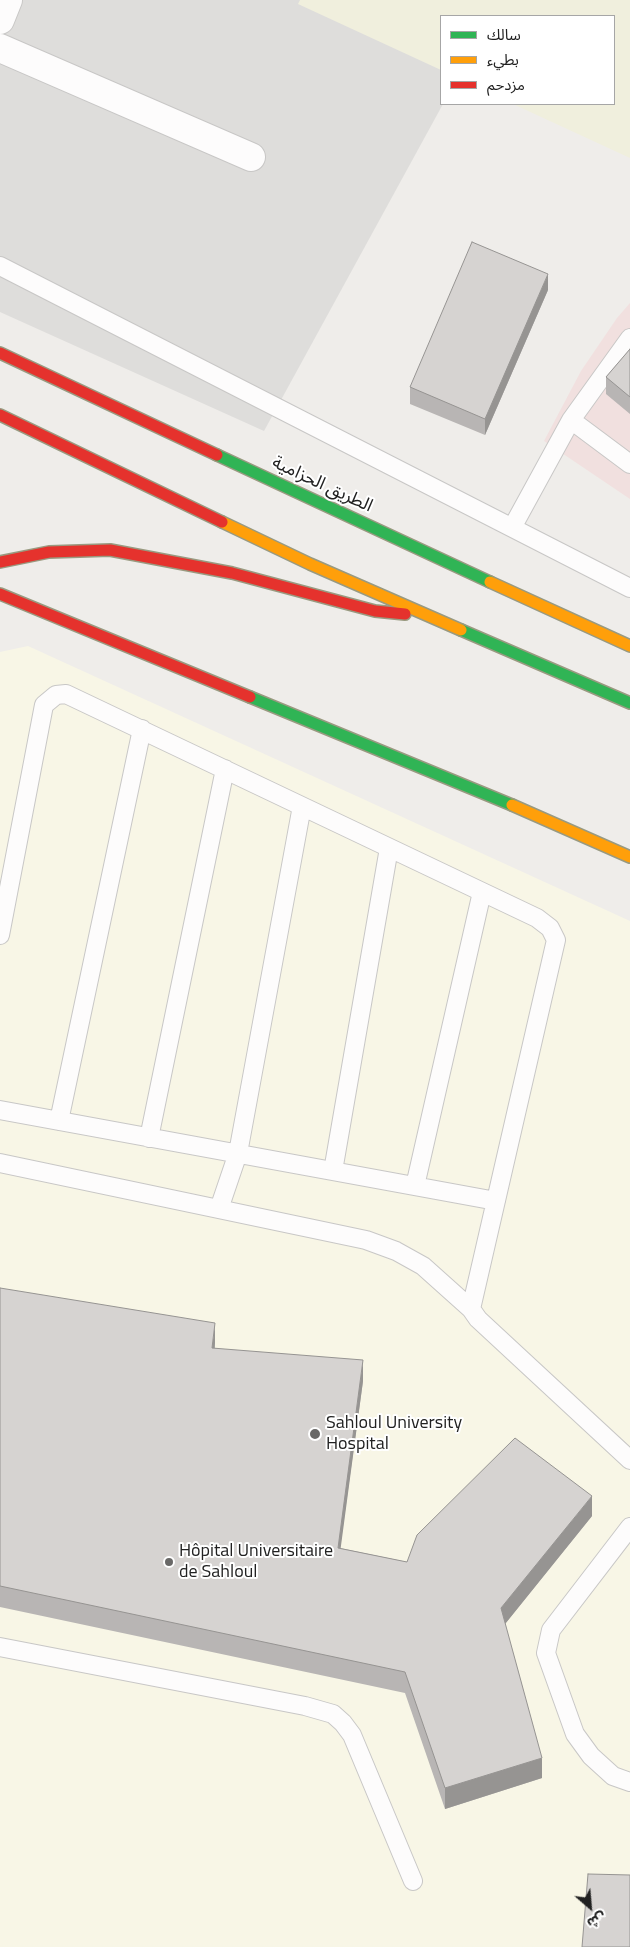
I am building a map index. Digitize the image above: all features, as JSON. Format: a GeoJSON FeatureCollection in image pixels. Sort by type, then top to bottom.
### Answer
{"type":"FeatureCollection","features":[{"type":"Feature","properties":{"kind":"main road","name":"الطريق الحزامية"},"geometry":{"type":"LineString","coordinates":[[0,353],[447,564],[630,646]]}},
{"type":"Feature","properties":{"kind":"main road"},"geometry":{"type":"LineString","coordinates":[[0,415],[310,564],[437,617],[630,703]]}},
{"type":"Feature","properties":{"kind":"main road"},"geometry":{"type":"LineString","coordinates":[[0,562],[49,552],[110,550],[232,573],[375,611],[437,617]]}},
{"type":"Feature","properties":{"kind":"main road"},"geometry":{"type":"LineString","coordinates":[[0,594],[563,826],[630,857]]}},
{"type":"Feature","properties":{"kind":"street"},"geometry":{"type":"LineString","coordinates":[[0,20],[8,0]]}},
{"type":"Feature","properties":{"kind":"street"},"geometry":{"type":"LineString","coordinates":[[0,48],[251,157]]}},
{"type":"Feature","properties":{"kind":"lane"},"geometry":{"type":"LineString","coordinates":[[0,266],[512,526],[630,588]]}},
{"type":"Feature","properties":{"kind":"lane"},"geometry":{"type":"LineString","coordinates":[[512,526],[571,420],[630,338]]}},
{"type":"Feature","properties":{"kind":"lane"},"geometry":{"type":"LineString","coordinates":[[571,420],[630,464]]}},
{"type":"Feature","properties":{"kind":"lane"},"geometry":{"type":"LineString","coordinates":[[0,935],[44,705],[56,695],[66,694],[537,918],[550,928],[556,940],[471,1309]]}},
{"type":"Feature","properties":{"kind":"lane"},"geometry":{"type":"LineString","coordinates":[[59,1121],[142,729]]}},
{"type":"Feature","properties":{"kind":"lane"},"geometry":{"type":"LineString","coordinates":[[150,1138],[225,770]]}},
{"type":"Feature","properties":{"kind":"lane"},"geometry":{"type":"LineString","coordinates":[[219,1209],[238,1153],[302,806]]}},
{"type":"Feature","properties":{"kind":"lane"},"geometry":{"type":"LineString","coordinates":[[333,1171],[389,848]]}},
{"type":"Feature","properties":{"kind":"lane"},"geometry":{"type":"LineString","coordinates":[[415,1186],[482,892]]}},
{"type":"Feature","properties":{"kind":"lane"},"geometry":{"type":"LineString","coordinates":[[0,1110],[496,1201]]}},
{"type":"Feature","properties":{"kind":"lane"},"geometry":{"type":"LineString","coordinates":[[0,1163],[366,1240],[396,1251],[423,1266],[630,1460]]}},
{"type":"Feature","properties":{"kind":"lane"},"geometry":{"type":"LineString","coordinates":[[630,1527],[552,1630],[546,1653],[575,1734],[591,1756],[613,1776],[630,1782]]}},
{"type":"Feature","properties":{"kind":"lane"},"geometry":{"type":"LineString","coordinates":[[0,1647],[305,1706],[333,1714],[343,1723],[352,1736],[413,1881]]}},
{"type":"Feature","properties":{"kind":"shaded area"},"geometry":{"type":"Polygon","coordinates":[[[0,0],[389,0],[440,33],[440,105],[442,105],[264,431],[0,312],[0,0]]]}},
{"type":"Feature","properties":{"kind":"shaded area"},"geometry":{"type":"Polygon","coordinates":[[[630,303],[630,499],[544,441],[581,371],[617,318],[630,303]]]}},
{"type":"Feature","properties":{"kind":"shaded area","name":"Sahloul University Hospital"},"geometry":{"type":"Polygon","coordinates":[[[28,646],[630,921],[630,1947],[0,1947],[0,652],[28,646]]]}},
{"type":"Feature","properties":{"kind":"green space"},"geometry":{"type":"Polygon","coordinates":[[[300,0],[630,0],[630,158],[515,105],[615,105],[615,15],[440,15],[440,70],[298,4],[300,0]]]}},
{"type":"Feature","properties":{"kind":"building"},"geometry":{"type":"Polygon","coordinates":[[[472,242],[548,274],[485,419],[410,387],[472,242]]]}},
{"type":"Feature","properties":{"kind":"building"},"geometry":{"type":"Polygon","coordinates":[[[630,349],[630,397],[606,377],[630,349]]]}},
{"type":"Feature","properties":{"kind":"building","name":"Hôpital Universitaire de Sahloul"},"geometry":{"type":"Polygon","coordinates":[[[0,1288],[215,1323],[212,1348],[363,1360],[338,1548],[407,1562],[417,1535],[515,1438],[592,1496],[501,1608],[542,1758],[445,1788],[405,1672],[0,1586],[0,1288]]]}},
{"type":"Feature","properties":{"kind":"building"},"geometry":{"type":"Polygon","coordinates":[[[588,1874],[630,1875],[630,1947],[582,1947],[588,1874]]]}},
{"type":"Feature","properties":{"kind":"traffic: fast"},"geometry":{"type":"LineString","coordinates":[[217,455],[490,582]]}},
{"type":"Feature","properties":{"kind":"traffic: fast"},"geometry":{"type":"LineString","coordinates":[[461,630],[630,703]]}},
{"type":"Feature","properties":{"kind":"traffic: fast"},"geometry":{"type":"LineString","coordinates":[[250,697],[512,805]]}},
{"type":"Feature","properties":{"kind":"traffic: slow"},"geometry":{"type":"LineString","coordinates":[[222,522],[310,564],[461,630]]}},
{"type":"Feature","properties":{"kind":"traffic: slow"},"geometry":{"type":"LineString","coordinates":[[490,582],[630,646]]}},
{"type":"Feature","properties":{"kind":"traffic: slow"},"geometry":{"type":"LineString","coordinates":[[512,805],[630,857]]}},
{"type":"Feature","properties":{"kind":"traffic: jam"},"geometry":{"type":"LineString","coordinates":[[0,353],[217,455]]}},
{"type":"Feature","properties":{"kind":"traffic: jam"},"geometry":{"type":"LineString","coordinates":[[0,415],[222,522]]}},
{"type":"Feature","properties":{"kind":"traffic: jam"},"geometry":{"type":"LineString","coordinates":[[0,562],[49,552],[110,550],[232,573],[375,611],[405,614]]}},
{"type":"Feature","properties":{"kind":"traffic: jam"},"geometry":{"type":"LineString","coordinates":[[0,594],[250,697]]}},
{"type":"Feature","properties":{"kind":"place","name":"Sahloul University Hospital"},"geometry":{"type":"Point","coordinates":[315,1434]}},
{"type":"Feature","properties":{"kind":"place","name":"Hôpital Universitaire de Sahloul"},"geometry":{"type":"Point","coordinates":[169,1562]}}]}
